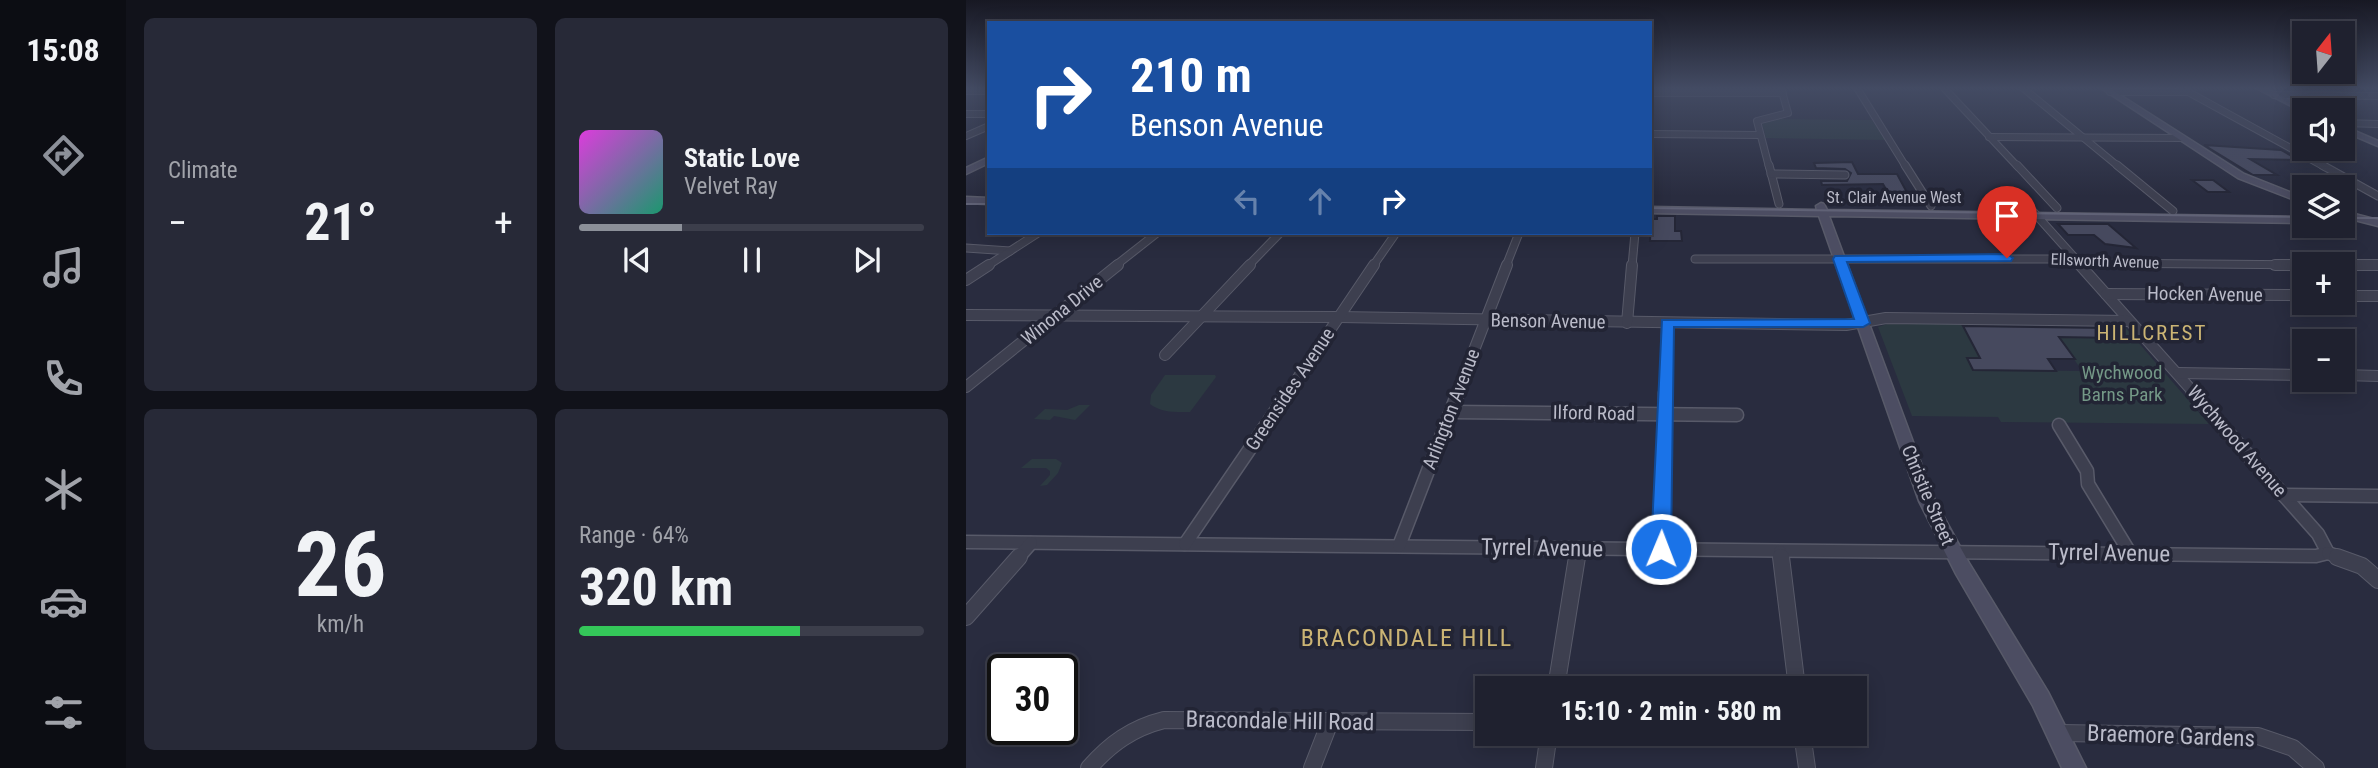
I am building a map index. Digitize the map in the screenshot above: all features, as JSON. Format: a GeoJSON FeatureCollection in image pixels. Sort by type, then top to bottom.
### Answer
{"type":"FeatureCollection","features":[{"type":"Feature","properties":{"kind":"main road"},"geometry":{"type":"LineString","coordinates":[[2158,124],[2245,178],[2292,196]]}},
{"type":"Feature","properties":{"kind":"main road"},"geometry":{"type":"LineString","coordinates":[[2355,132],[2378,144]]}},
{"type":"Feature","properties":{"kind":"main road"},"geometry":{"type":"LineString","coordinates":[[966,171],[987,160]]}},
{"type":"Feature","properties":{"kind":"main road"},"geometry":{"type":"LineString","coordinates":[[966,200],[987,201]]}},
{"type":"Feature","properties":{"kind":"main road","name":"St. Clair Avenue West"},"geometry":{"type":"LineString","coordinates":[[1652,204],[1779,204],[1822,208],[2033,211],[2057,208],[2292,212]]}},
{"type":"Feature","properties":{"kind":"main road","name":"St. Clair Avenue West"},"geometry":{"type":"LineString","coordinates":[[1652,210],[1931,206],[2292,220]]}},
{"type":"Feature","properties":{"kind":"main road"},"geometry":{"type":"LineString","coordinates":[[966,207],[987,207]]}},
{"type":"Feature","properties":{"kind":"main road","name":"Christie Street"},"geometry":{"type":"LineString","coordinates":[[1822,208],[1924,492],[1953,553],[2025,668],[2074,768]]}},
{"type":"Feature","properties":{"kind":"main road"},"geometry":{"type":"LineString","coordinates":[[2355,216],[2376,220]]}},
{"type":"Feature","properties":{"kind":"main road"},"geometry":{"type":"LineString","coordinates":[[2355,220],[2376,220]]}},
{"type":"Feature","properties":{"kind":"street"},"geometry":{"type":"LineString","coordinates":[[1759,124],[1779,204]]}},
{"type":"Feature","properties":{"kind":"street"},"geometry":{"type":"LineString","coordinates":[[1879,124],[1931,206]]}},
{"type":"Feature","properties":{"kind":"street"},"geometry":{"type":"LineString","coordinates":[[1977,124],[2057,208]]}},
{"type":"Feature","properties":{"kind":"street"},"geometry":{"type":"LineString","coordinates":[[2067,124],[2173,211]]}},
{"type":"Feature","properties":{"kind":"street"},"geometry":{"type":"LineString","coordinates":[[2245,124],[2374,194]]}},
{"type":"Feature","properties":{"kind":"street"},"geometry":{"type":"LineString","coordinates":[[2355,125],[2378,124]]}},
{"type":"Feature","properties":{"kind":"street"},"geometry":{"type":"LineString","coordinates":[[966,136],[987,127]]}},
{"type":"Feature","properties":{"kind":"street"},"geometry":{"type":"LineString","coordinates":[[1652,134],[1760,135]]}},
{"type":"Feature","properties":{"kind":"street"},"geometry":{"type":"LineString","coordinates":[[1989,137],[2180,138]]}},
{"type":"Feature","properties":{"kind":"street"},"geometry":{"type":"LineString","coordinates":[[1771,174],[1845,175]]}},
{"type":"Feature","properties":{"kind":"street","name":"Wychwood Avenue"},"geometry":{"type":"LineString","coordinates":[[2033,211],[2318,534],[2328,553]]}},
{"type":"Feature","properties":{"kind":"street"},"geometry":{"type":"LineString","coordinates":[[966,280],[1035,235]]}},
{"type":"Feature","properties":{"kind":"street","name":"Winona Drive"},"geometry":{"type":"LineString","coordinates":[[966,387],[1155,235]]}},
{"type":"Feature","properties":{"kind":"street"},"geometry":{"type":"LineString","coordinates":[[1165,355],[1278,235]]}},
{"type":"Feature","properties":{"kind":"street","name":"Greensides Avenue"},"geometry":{"type":"LineString","coordinates":[[1185,544],[1395,235]]}},
{"type":"Feature","properties":{"kind":"street","name":"Arlington Avenue"},"geometry":{"type":"LineString","coordinates":[[1399,546],[1518,235]]}},
{"type":"Feature","properties":{"kind":"street"},"geometry":{"type":"LineString","coordinates":[[1627,323],[1635,235]]}},
{"type":"Feature","properties":{"kind":"street"},"geometry":{"type":"LineString","coordinates":[[966,248],[1010,251]]}},
{"type":"Feature","properties":{"kind":"street","name":"Ellsworth Avenue"},"geometry":{"type":"LineString","coordinates":[[1695,260],[2031,258],[2292,265]]}},
{"type":"Feature","properties":{"kind":"street"},"geometry":{"type":"LineString","coordinates":[[2355,265],[2378,265]]}},
{"type":"Feature","properties":{"kind":"street","name":"Hocken Avenue"},"geometry":{"type":"LineString","coordinates":[[2106,294],[2292,295]]}},
{"type":"Feature","properties":{"kind":"street"},"geometry":{"type":"LineString","coordinates":[[2355,296],[2378,296]]}},
{"type":"Feature","properties":{"kind":"street","name":"Benson Avenue"},"geometry":{"type":"LineString","coordinates":[[966,315],[1339,317],[1627,323],[1863,323],[1886,318],[2129,321]]}},
{"type":"Feature","properties":{"kind":"street"},"geometry":{"type":"LineString","coordinates":[[1661,549],[1667,323]]}},
{"type":"Feature","properties":{"kind":"street"},"geometry":{"type":"LineString","coordinates":[[2178,373],[2292,375]]}},
{"type":"Feature","properties":{"kind":"street"},"geometry":{"type":"LineString","coordinates":[[2355,375],[2378,376]]}},
{"type":"Feature","properties":{"kind":"street","name":"Ilford Road"},"geometry":{"type":"LineString","coordinates":[[1451,412],[1737,415]]}},
{"type":"Feature","properties":{"kind":"street"},"geometry":{"type":"LineString","coordinates":[[2059,425],[2087,471],[2088,484],[2130,553]]}},
{"type":"Feature","properties":{"kind":"street"},"geometry":{"type":"LineString","coordinates":[[2283,495],[2378,496]]}},
{"type":"Feature","properties":{"kind":"street","name":"Tyrrel Avenue"},"geometry":{"type":"LineString","coordinates":[[966,542],[1780,552],[2304,556],[2328,553]]}},
{"type":"Feature","properties":{"kind":"street"},"geometry":{"type":"LineString","coordinates":[[966,617],[1031,543]]}},
{"type":"Feature","properties":{"kind":"street"},"geometry":{"type":"LineString","coordinates":[[1558,676],[1578,548]]}},
{"type":"Feature","properties":{"kind":"street"},"geometry":{"type":"LineString","coordinates":[[1780,552],[1796,676]]}},
{"type":"Feature","properties":{"kind":"street"},"geometry":{"type":"LineString","coordinates":[[2328,553],[2362,566],[2378,580]]}},
{"type":"Feature","properties":{"kind":"street","name":"Bracondale Hill Road"},"geometry":{"type":"LineString","coordinates":[[1089,768],[1118,738],[1153,722],[1175,719],[1475,722]]}},
{"type":"Feature","properties":{"kind":"street"},"geometry":{"type":"LineString","coordinates":[[1312,768],[1331,722]]}},
{"type":"Feature","properties":{"kind":"street","name":"Braemore Gardens"},"geometry":{"type":"LineString","coordinates":[[2059,733],[2258,736],[2293,748],[2316,768]]}},
{"type":"Feature","properties":{"kind":"street"},"geometry":{"type":"LineString","coordinates":[[1544,768],[1547,746]]}},
{"type":"Feature","properties":{"kind":"street"},"geometry":{"type":"LineString","coordinates":[[1804,746],[1807,768]]}},
{"type":"Feature","properties":{"kind":"green space"},"geometry":{"type":"Polygon","coordinates":[[[1762,124],[1874,124],[1885,140],[1766,138],[1762,124]]]}},
{"type":"Feature","properties":{"kind":"green space","name":"Wychwood Barns Park"},"geometry":{"type":"Polygon","coordinates":[[[1890,323],[1961,323],[1980,358],[1967,358],[1973,370],[2082,371],[2059,337],[2115,338],[2106,325],[2124,326],[2209,424],[2001,422],[1998,417],[1912,416],[1878,327],[1890,323]]]}},
{"type":"Feature","properties":{"kind":"green space"},"geometry":{"type":"Polygon","coordinates":[[[1165,375],[1216,377],[1190,412],[1173,412],[1150,404],[1151,395],[1165,375]]]}},
{"type":"Feature","properties":{"kind":"green space"},"geometry":{"type":"Polygon","coordinates":[[[1079,405],[1090,405],[1075,420],[1054,416],[1050,420],[1034,419],[1045,409],[1067,410],[1079,405]]]}},
{"type":"Feature","properties":{"kind":"green space"},"geometry":{"type":"Polygon","coordinates":[[[1032,459],[1056,459],[1062,463],[1058,473],[1047,485],[1040,486],[1050,475],[1050,471],[1046,468],[1021,468],[1032,459]]]}},
{"type":"Feature","properties":{"kind":"building"},"geometry":{"type":"Polygon","coordinates":[[[2204,145],[2281,150],[2292,156],[2292,160],[2250,159],[2277,175],[2253,175],[2204,145]]]}},
{"type":"Feature","properties":{"kind":"building"},"geometry":{"type":"Polygon","coordinates":[[[1852,162],[1858,174],[1897,174],[1910,198],[1891,198],[1883,184],[1822,185],[1821,181],[1847,181],[1851,173],[1845,169],[1816,168],[1814,163],[1852,162]]]}},
{"type":"Feature","properties":{"kind":"building"},"geometry":{"type":"Polygon","coordinates":[[[2192,180],[2213,180],[2229,192],[2208,192],[2192,180]]]}},
{"type":"Feature","properties":{"kind":"building"},"geometry":{"type":"Polygon","coordinates":[[[1657,216],[1675,216],[1675,231],[1681,231],[1682,241],[1650,241],[1652,219],[1657,219],[1657,216]]]}},
{"type":"Feature","properties":{"kind":"building"},"geometry":{"type":"Polygon","coordinates":[[[2058,224],[2108,224],[2136,248],[2105,244],[2094,235],[2068,235],[2058,224]]]}},
{"type":"Feature","properties":{"kind":"building"},"geometry":{"type":"Polygon","coordinates":[[[1963,326],[2109,328],[2116,338],[2059,337],[2075,359],[2048,359],[2056,371],[1973,370],[1967,358],[1980,358],[1963,326]]]}},
{"type":"Feature","properties":{"kind":"tram line"},"geometry":{"type":"LineString","coordinates":[[966,204],[987,204]]}},
{"type":"Feature","properties":{"kind":"tram line"},"geometry":{"type":"LineString","coordinates":[[1652,208],[2292,217]]}},
{"type":"Feature","properties":{"kind":"tram line"},"geometry":{"type":"LineString","coordinates":[[2355,218],[2378,218]]}},
{"type":"Feature","properties":{"kind":"district","name":"HILLCREST"},"geometry":{"type":"Point","coordinates":[2152,333]}},
{"type":"Feature","properties":{"kind":"district","name":"BRACONDALE HILL"},"geometry":{"type":"Point","coordinates":[1407,638]}},
{"type":"Feature","properties":{"kind":"route"},"geometry":{"type":"LineString","coordinates":[[1661,549],[1667,323],[1863,323],[1839,259],[2007,258]]}}]}
